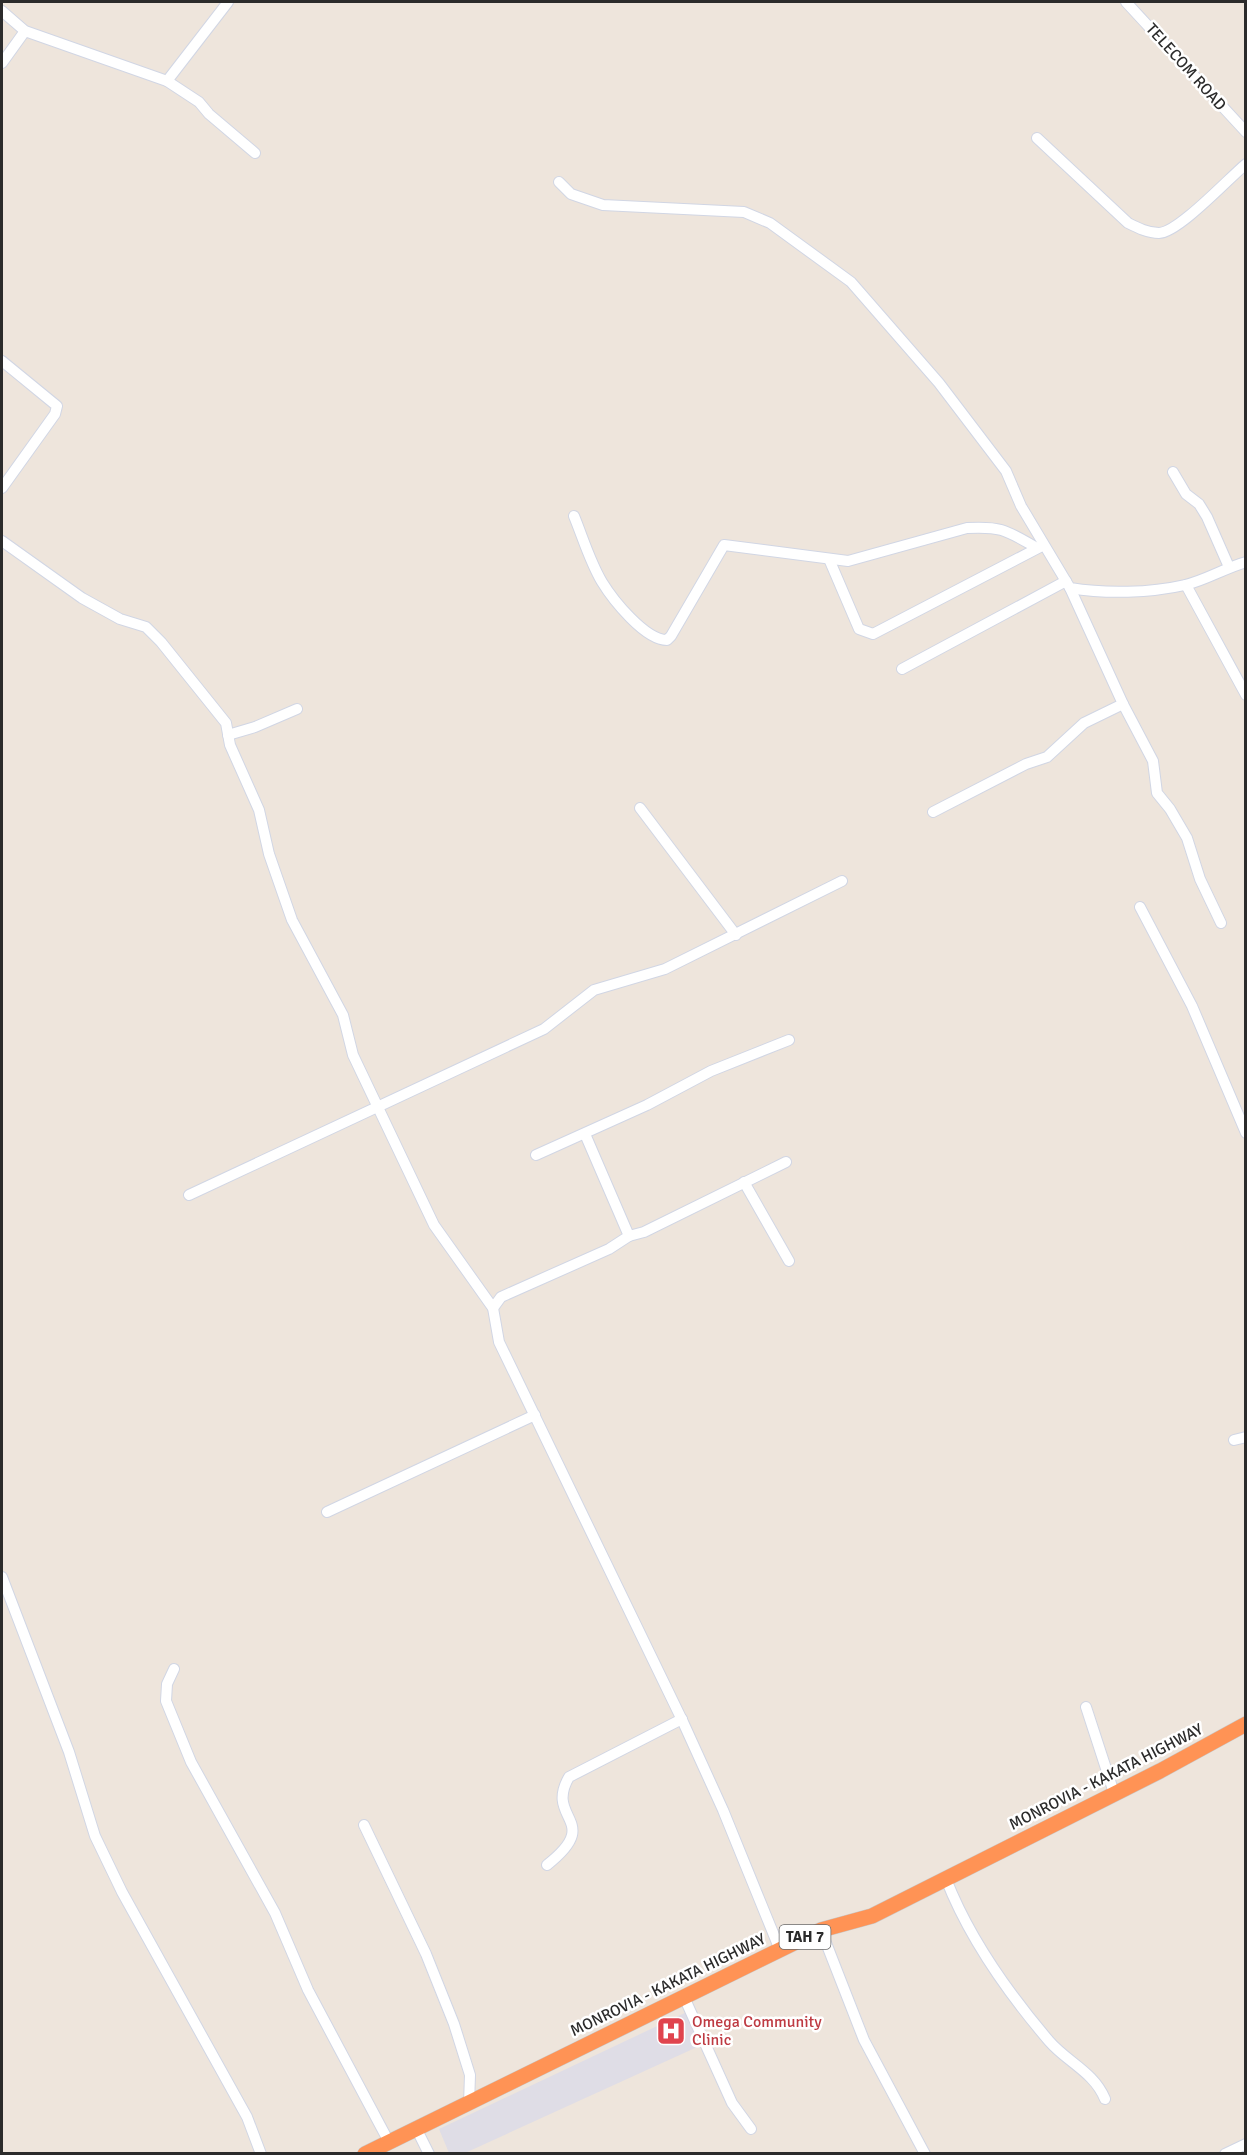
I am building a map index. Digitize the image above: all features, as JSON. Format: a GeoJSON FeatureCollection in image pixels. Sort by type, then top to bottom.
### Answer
{"type":"FeatureCollection","features":[{"type":"Feature","properties":{"kind":"highway","name":"MONROVIA - KAKATA HIGHWAY"},"geometry":{"type":"LineString","coordinates":[[365,2154],[821,1930],[872,1916],[1114,1793],[1243,1731]]}},
{"type":"Feature","properties":{"kind":"street"},"geometry":{"type":"LineString","coordinates":[[167,81],[228,2]]}},
{"type":"Feature","properties":{"kind":"street","name":"TELECOM ROAD"},"geometry":{"type":"LineString","coordinates":[[1126,2],[1245,132]]}},
{"type":"Feature","properties":{"kind":"street"},"geometry":{"type":"LineString","coordinates":[[2,11],[25,31],[167,81],[199,102],[208,114],[255,153]]}},
{"type":"Feature","properties":{"kind":"street"},"geometry":{"type":"LineString","coordinates":[[2,63],[25,31]]}},
{"type":"Feature","properties":{"kind":"street"},"geometry":{"type":"LineString","coordinates":[[1037,138],[1128,223],[1144,231],[1161,234],[1184,221],[1245,164]]}},
{"type":"Feature","properties":{"kind":"street"},"geometry":{"type":"LineString","coordinates":[[559,182],[571,194],[603,205],[744,212],[770,223],[851,282],[939,383],[1006,471],[1041,546],[1068,584],[1123,704],[1153,761],[1157,793],[1170,809],[1187,838],[1200,879],[1221,922]]}},
{"type":"Feature","properties":{"kind":"street"},"geometry":{"type":"LineString","coordinates":[[2,361],[57,406],[55,414],[2,488]]}},
{"type":"Feature","properties":{"kind":"street"},"geometry":{"type":"LineString","coordinates":[[1173,472],[1186,494],[1199,504],[1207,517],[1229,567]]}},
{"type":"Feature","properties":{"kind":"street"},"geometry":{"type":"LineString","coordinates":[[574,516],[602,581],[631,618],[646,632],[661,640],[667,640],[671,636],[724,545],[848,561],[967,528],[1005,528],[1041,546]]}},
{"type":"Feature","properties":{"kind":"street"},"geometry":{"type":"LineString","coordinates":[[2,542],[82,598],[120,619],[146,627],[216,707],[226,723],[230,745],[259,810],[269,855],[292,920],[343,1015],[353,1055],[376,1107],[434,1225],[493,1308],[499,1342],[682,1719],[723,1810],[780,1950]]}},
{"type":"Feature","properties":{"kind":"street"},"geometry":{"type":"LineString","coordinates":[[829,559],[859,629],[873,634],[1041,546]]}},
{"type":"Feature","properties":{"kind":"street"},"geometry":{"type":"LineString","coordinates":[[902,669],[1068,584],[1089,591],[1186,585],[1245,562]]}},
{"type":"Feature","properties":{"kind":"street"},"geometry":{"type":"LineString","coordinates":[[1186,585],[1245,695]]}},
{"type":"Feature","properties":{"kind":"street"},"geometry":{"type":"LineString","coordinates":[[933,812],[1001,777],[1047,757],[1083,723],[1123,704]]}},
{"type":"Feature","properties":{"kind":"street"},"geometry":{"type":"LineString","coordinates":[[228,735],[255,727],[297,709]]}},
{"type":"Feature","properties":{"kind":"street"},"geometry":{"type":"LineString","coordinates":[[640,808],[736,935]]}},
{"type":"Feature","properties":{"kind":"street"},"geometry":{"type":"LineString","coordinates":[[189,1196],[544,1029],[594,990],[665,969],[842,881]]}},
{"type":"Feature","properties":{"kind":"street"},"geometry":{"type":"LineString","coordinates":[[1140,907],[1191,1006],[1245,1133]]}},
{"type":"Feature","properties":{"kind":"street"},"geometry":{"type":"LineString","coordinates":[[536,1155],[647,1105],[711,1071],[789,1040]]}},
{"type":"Feature","properties":{"kind":"street"},"geometry":{"type":"LineString","coordinates":[[585,1134],[629,1236]]}},
{"type":"Feature","properties":{"kind":"street"},"geometry":{"type":"LineString","coordinates":[[493,1308],[501,1297],[598,1254],[629,1236],[786,1162]]}},
{"type":"Feature","properties":{"kind":"street"},"geometry":{"type":"LineString","coordinates":[[744,1182],[789,1262]]}},
{"type":"Feature","properties":{"kind":"street"},"geometry":{"type":"LineString","coordinates":[[327,1512],[535,1415]]}},
{"type":"Feature","properties":{"kind":"street"},"geometry":{"type":"LineString","coordinates":[[1234,1440],[1245,1437]]}},
{"type":"Feature","properties":{"kind":"street"},"geometry":{"type":"LineString","coordinates":[[2,1577],[69,1752],[95,1836],[122,1892],[247,2117],[261,2154]]}},
{"type":"Feature","properties":{"kind":"street"},"geometry":{"type":"LineString","coordinates":[[174,1670],[167,1684],[166,1701],[191,1762],[275,1913],[308,1990],[389,2142]]}},
{"type":"Feature","properties":{"kind":"street"},"geometry":{"type":"LineString","coordinates":[[1086,1707],[1114,1793]]}},
{"type":"Feature","properties":{"kind":"street"},"geometry":{"type":"LineString","coordinates":[[547,1865],[571,1843],[574,1832],[563,1805],[561,1791],[569,1777],[682,1719]]}},
{"type":"Feature","properties":{"kind":"street"},"geometry":{"type":"LineString","coordinates":[[364,1825],[426,1954],[454,2024],[470,2075],[469,2103]]}},
{"type":"Feature","properties":{"kind":"street"},"geometry":{"type":"LineString","coordinates":[[946,1879],[959,1909],[1016,2002],[1067,2059],[1094,2079],[1106,2099]]}},
{"type":"Feature","properties":{"kind":"street"},"geometry":{"type":"LineString","coordinates":[[821,1930],[864,2040],[925,2154]]}},
{"type":"Feature","properties":{"kind":"street"},"geometry":{"type":"LineString","coordinates":[[684,1997],[732,2103],[751,2128]]}},
{"type":"Feature","properties":{"kind":"street"},"geometry":{"type":"LineString","coordinates":[[417,2130],[429,2154]]}},
{"type":"Feature","properties":{"kind":"street"},"geometry":{"type":"LineString","coordinates":[[1225,2154],[1245,2144]]}},
{"type":"Feature","properties":{"kind":"shaded area"},"geometry":{"type":"Polygon","coordinates":[[[689,2011],[706,2043],[465,2153],[449,2153],[439,2129],[689,2011]]]}},
{"type":"Feature","properties":{"kind":"place","name":"Omega Community Clinic"},"geometry":{"type":"Point","coordinates":[671,2031]}}]}
